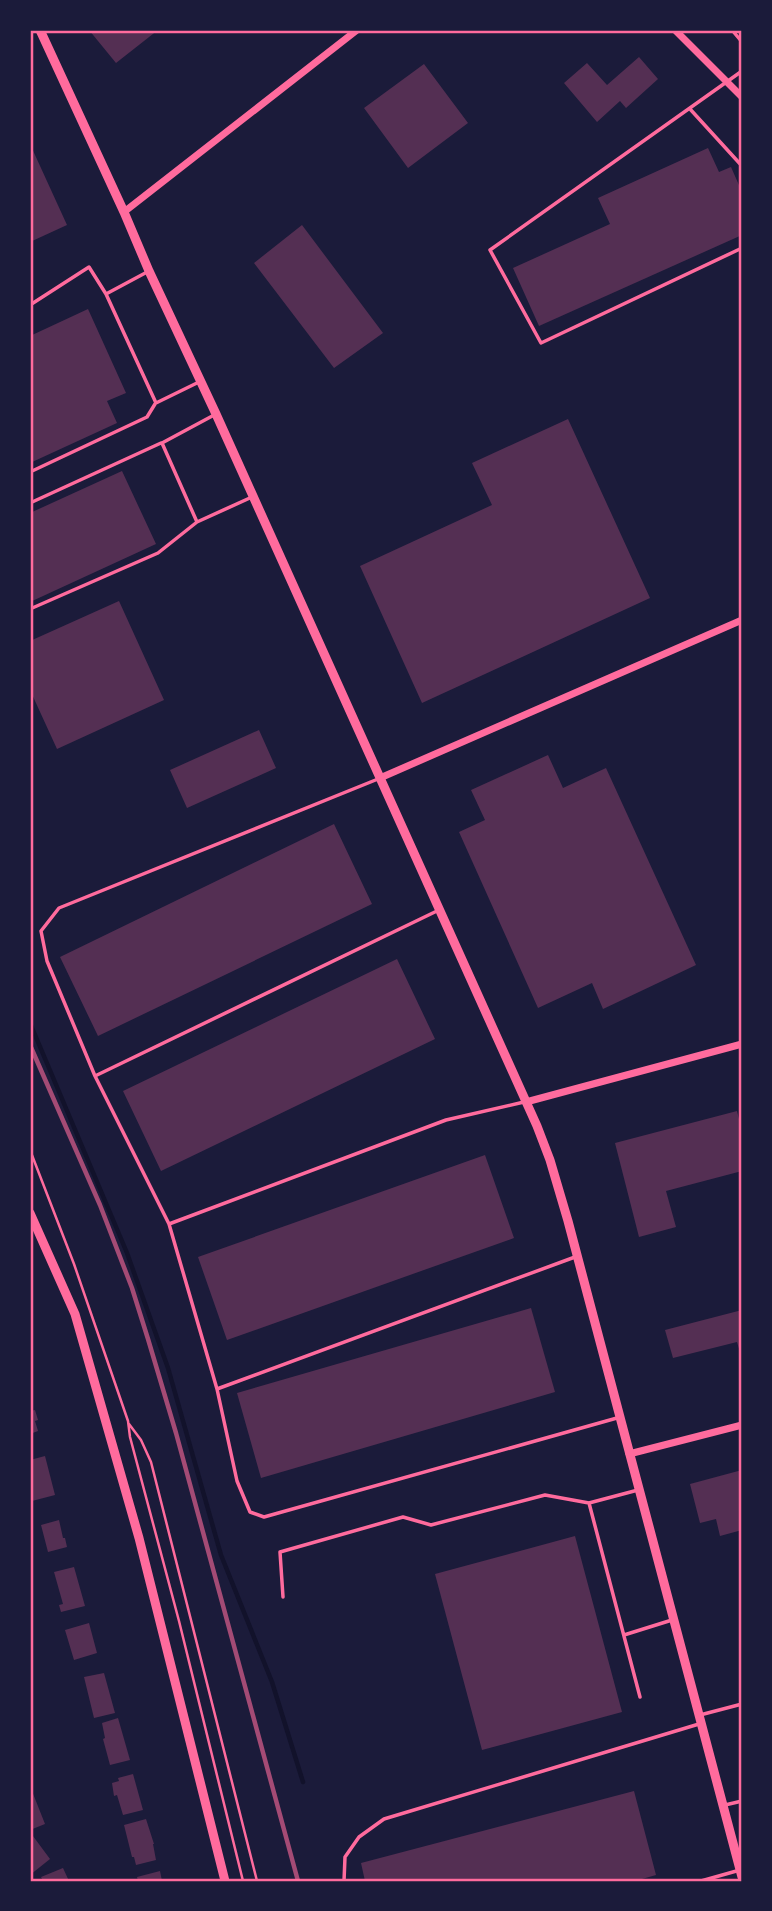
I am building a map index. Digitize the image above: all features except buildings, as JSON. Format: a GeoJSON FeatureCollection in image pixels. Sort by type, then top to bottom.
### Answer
{"type":"FeatureCollection","features":[{"type":"Feature","properties":{"kind":"street"},"geometry":{"type":"LineString","coordinates":[[40,30],[440,910],[550,1160],[741,1873]]}},
{"type":"Feature","properties":{"kind":"street"},"geometry":{"type":"LineString","coordinates":[[124,212],[357,30]]}},
{"type":"Feature","properties":{"kind":"street"},"geometry":{"type":"LineString","coordinates":[[675,30],[742,97]]}},
{"type":"Feature","properties":{"kind":"street"},"geometry":{"type":"LineString","coordinates":[[380,778],[742,620]]}},
{"type":"Feature","properties":{"kind":"street"},"geometry":{"type":"LineString","coordinates":[[526,1102],[742,1044]]}},
{"type":"Feature","properties":{"kind":"street"},"geometry":{"type":"LineString","coordinates":[[30,1213],[75,1314],[139,1538],[225,1881]]}},
{"type":"Feature","properties":{"kind":"street"},"geometry":{"type":"LineString","coordinates":[[629,1454],[742,1425]]}},
{"type":"Feature","properties":{"kind":"lane"},"geometry":{"type":"LineString","coordinates":[[733,30],[742,42]]}},
{"type":"Feature","properties":{"kind":"lane"},"geometry":{"type":"LineString","coordinates":[[742,71],[490,250],[541,343],[742,248]]}},
{"type":"Feature","properties":{"kind":"lane"},"geometry":{"type":"LineString","coordinates":[[690,109],[742,166]]}},
{"type":"Feature","properties":{"kind":"lane"},"geometry":{"type":"LineString","coordinates":[[30,305],[89,267],[106,294],[156,403]]}},
{"type":"Feature","properties":{"kind":"lane"},"geometry":{"type":"LineString","coordinates":[[106,294],[149,271]]}},
{"type":"Feature","properties":{"kind":"lane"},"geometry":{"type":"LineString","coordinates":[[30,472],[147,417],[156,403],[201,381]]}},
{"type":"Feature","properties":{"kind":"lane"},"geometry":{"type":"LineString","coordinates":[[30,503],[162,443],[216,414]]}},
{"type":"Feature","properties":{"kind":"lane"},"geometry":{"type":"LineString","coordinates":[[162,443],[197,522]]}},
{"type":"Feature","properties":{"kind":"lane"},"geometry":{"type":"LineString","coordinates":[[30,610],[158,553],[197,522],[252,497]]}},
{"type":"Feature","properties":{"kind":"lane"},"geometry":{"type":"LineString","coordinates":[[380,778],[59,908],[41,931],[47,961],[95,1076],[169,1224],[217,1389],[237,1481],[250,1512],[264,1517],[620,1417]]}},
{"type":"Feature","properties":{"kind":"lane"},"geometry":{"type":"LineString","coordinates":[[95,1076],[440,910]]}},
{"type":"Feature","properties":{"kind":"lane"},"geometry":{"type":"LineString","coordinates":[[169,1224],[446,1120],[526,1102]]}},
{"type":"Feature","properties":{"kind":"lane"},"geometry":{"type":"LineString","coordinates":[[217,1389],[577,1256]]}},
{"type":"Feature","properties":{"kind":"lane"},"geometry":{"type":"LineString","coordinates":[[283,1597],[280,1552],[403,1517],[431,1525],[545,1495],[589,1503],[639,1490]]}},
{"type":"Feature","properties":{"kind":"lane"},"geometry":{"type":"LineString","coordinates":[[589,1503],[640,1697]]}},
{"type":"Feature","properties":{"kind":"lane"},"geometry":{"type":"LineString","coordinates":[[624,1635],[673,1619]]}},
{"type":"Feature","properties":{"kind":"lane"},"geometry":{"type":"LineString","coordinates":[[344,1881],[345,1857],[359,1837],[384,1819],[742,1704]]}},
{"type":"Feature","properties":{"kind":"lane"},"geometry":{"type":"LineString","coordinates":[[723,1806],[742,1801]]}},
{"type":"Feature","properties":{"kind":"lane"},"geometry":{"type":"LineString","coordinates":[[701,1881],[741,1873]]}},
{"type":"Feature","properties":{"kind":"path"},"geometry":{"type":"LineString","coordinates":[[30,1150],[74,1264],[128,1421],[243,1881]]}},
{"type":"Feature","properties":{"kind":"path"},"geometry":{"type":"LineString","coordinates":[[128,1421],[151,1462],[257,1881]]}},
{"type":"Feature","properties":{"kind":"waterway"},"geometry":{"type":"LineString","coordinates":[[30,1023],[127,1253],[168,1368],[221,1555],[272,1682],[303,1782]]}},
{"type":"Feature","properties":{"kind":"railway"},"geometry":{"type":"LineString","coordinates":[[30,1045],[100,1205],[132,1288],[176,1433],[298,1881]]}}]}
